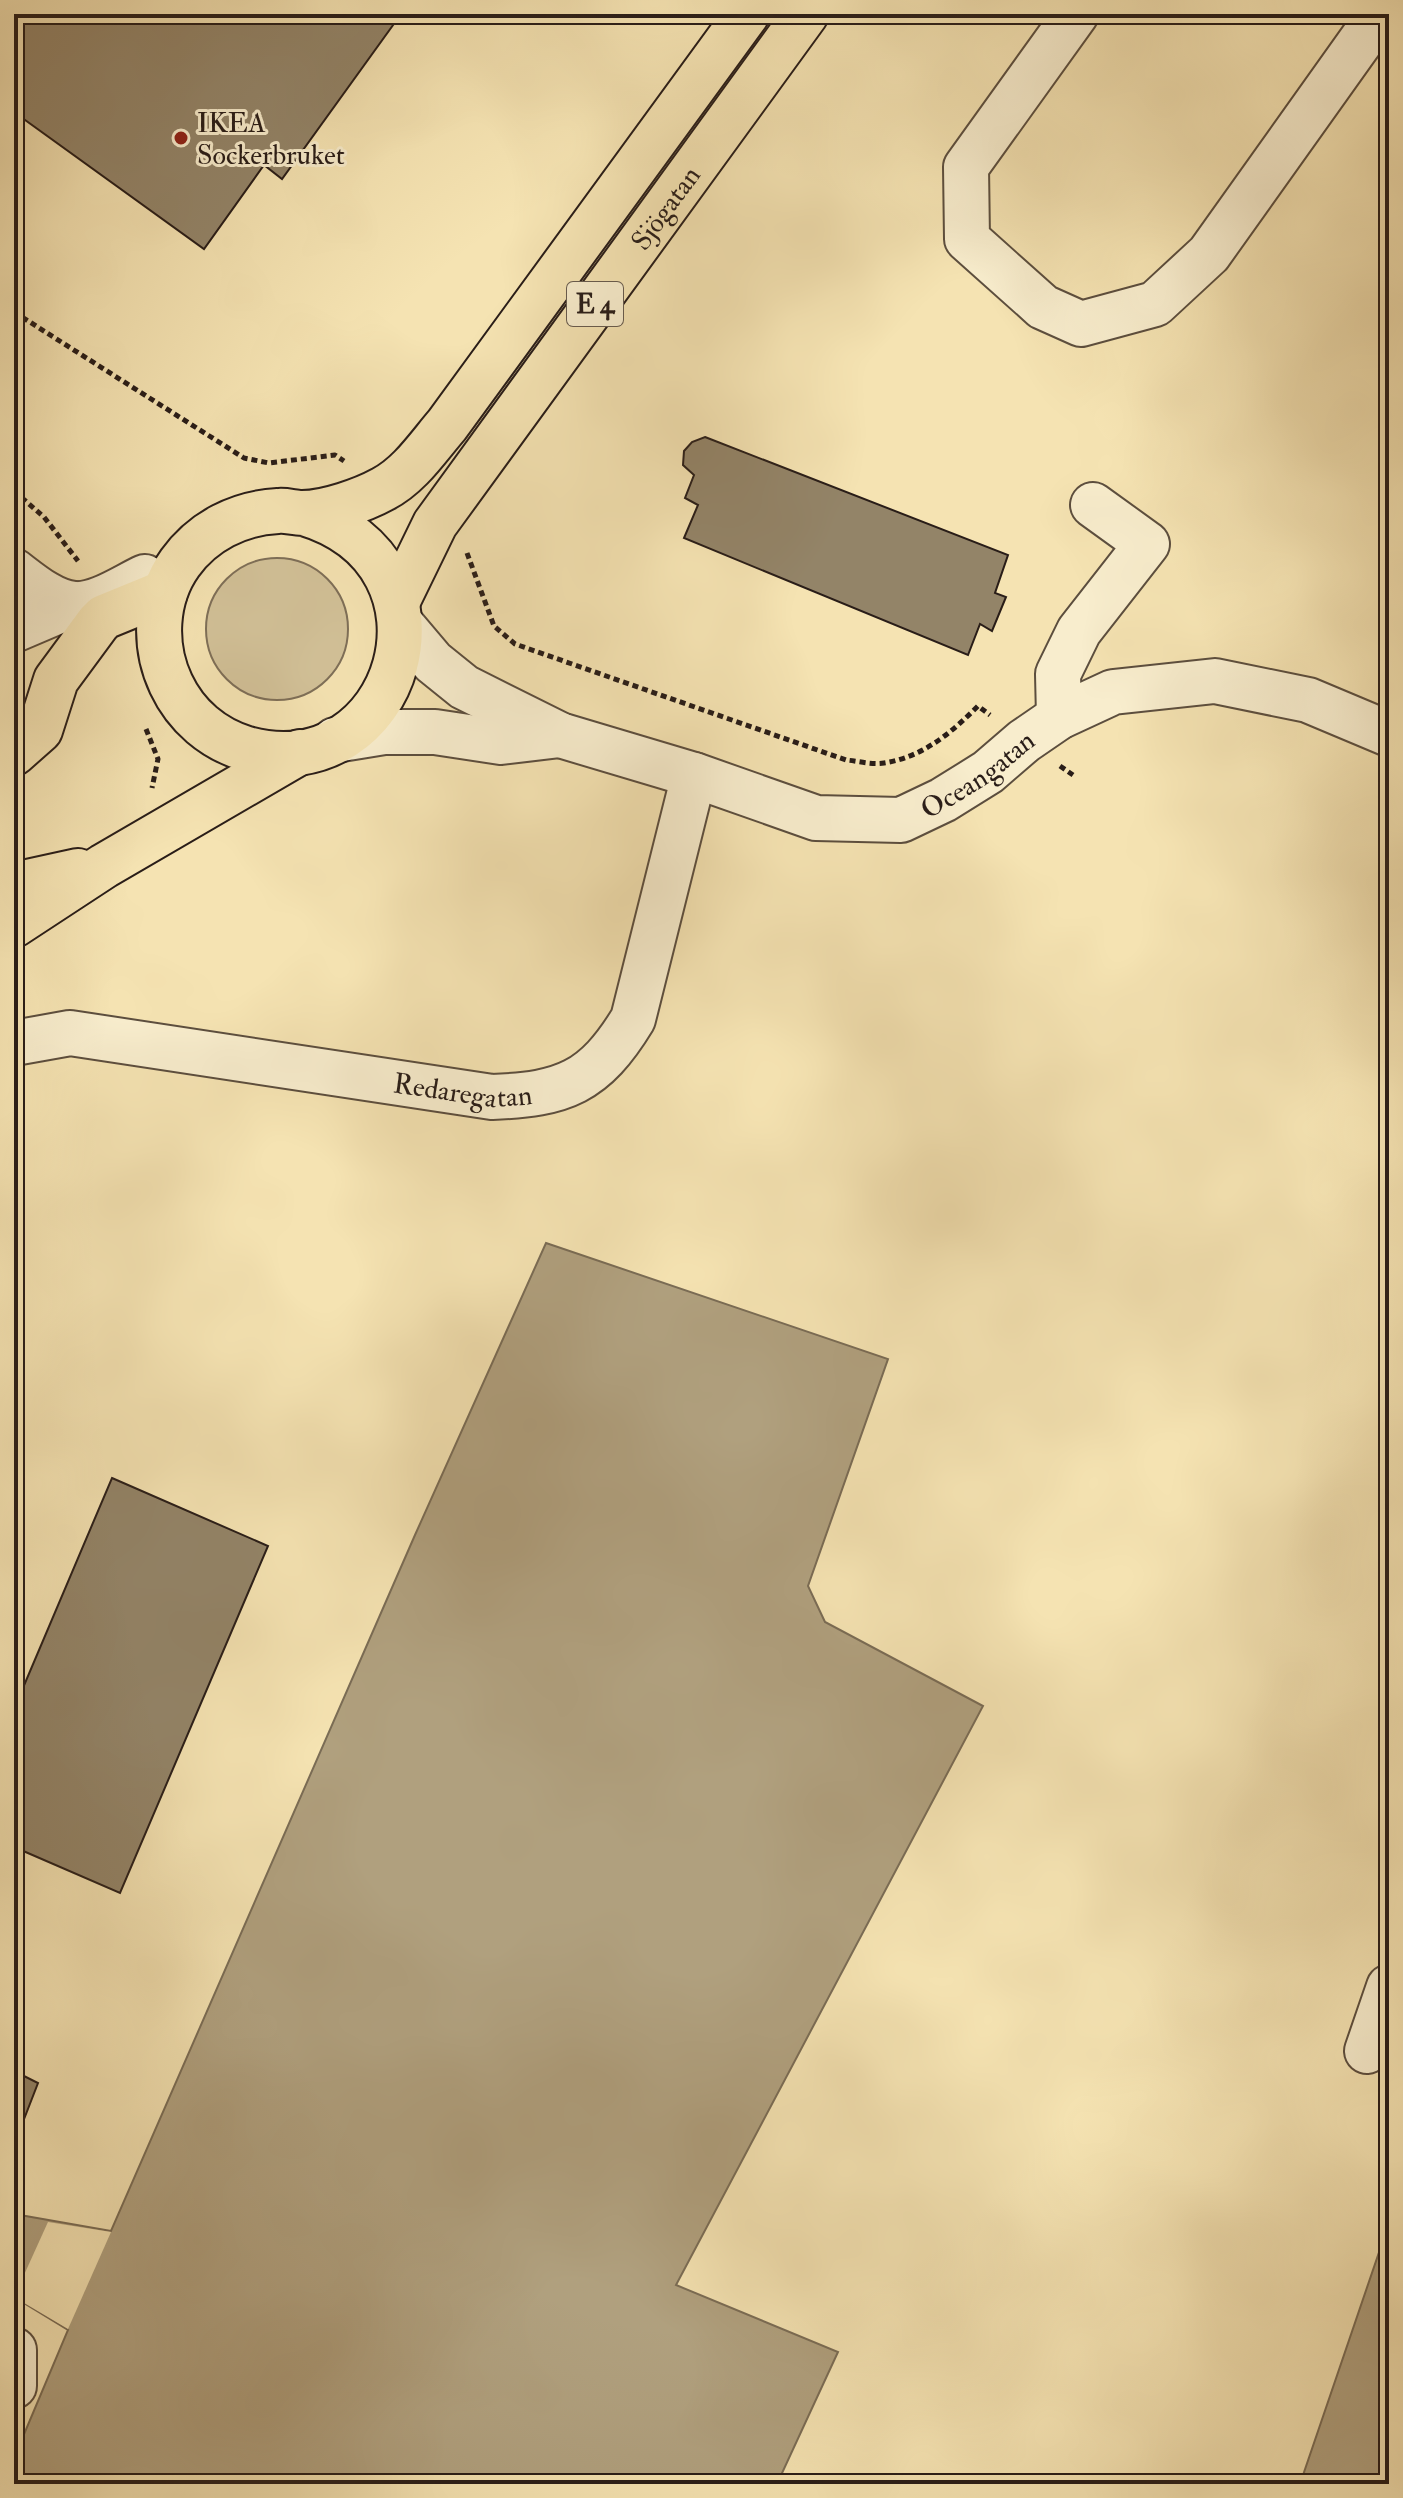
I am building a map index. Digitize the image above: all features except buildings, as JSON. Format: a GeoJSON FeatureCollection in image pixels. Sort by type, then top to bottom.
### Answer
{"type":"FeatureCollection","features":[{"type":"Feature","properties":{"kind":"highway","name":"Sjögatan"},"geometry":{"type":"LineString","coordinates":[[304,513],[348,504],[385,489],[407,472],[447,425],[747,14]]}},
{"type":"Feature","properties":{"kind":"highway","name":"Sjögatan"},"geometry":{"type":"LineString","coordinates":[[399,612],[435,524],[806,14]]}},
{"type":"Feature","properties":{"kind":"highway"},"geometry":{"type":"LineString","coordinates":[[14,753],[40,730],[56,680],[98,623],[172,577],[214,530],[235,519],[281,511],[323,519],[356,538],[382,567],[399,612],[401,643],[390,682],[367,716],[104,866],[14,925]]}},
{"type":"Feature","properties":{"kind":"highway"},"geometry":{"type":"LineString","coordinates":[[172,577],[158,634],[160,655],[175,694],[187,711],[202,726],[239,746],[259,752],[318,746]]}},
{"type":"Feature","properties":{"kind":"highway"},"geometry":{"type":"LineString","coordinates":[[14,885],[104,866]]}},
{"type":"Feature","properties":{"kind":"street"},"geometry":{"type":"LineString","coordinates":[[1076,14],[966,167],[967,239],[1043,307],[1081,324],[1155,304],[1209,254],[1380,14]]}},
{"type":"Feature","properties":{"kind":"street"},"geometry":{"type":"LineString","coordinates":[[1059,717],[1058,674],[1079,631],[1147,544],[1093,505]]}},
{"type":"Feature","properties":{"kind":"street"},"geometry":{"type":"LineString","coordinates":[[14,630],[30,587],[97,599],[172,577]]}},
{"type":"Feature","properties":{"kind":"street","name":"Oceangatan"},"geometry":{"type":"LineString","coordinates":[[399,612],[433,662],[464,687],[560,735],[694,775],[816,818],[901,820],[943,800],[988,772],[1024,741],[1059,717],[1113,692],[1215,681],[1308,700],[1389,734]]}},
{"type":"Feature","properties":{"kind":"street","name":"Oceangatan"},"geometry":{"type":"LineString","coordinates":[[318,746],[384,732],[435,732],[501,742],[560,735]]}},
{"type":"Feature","properties":{"kind":"street","name":"Redaregatan"},"geometry":{"type":"LineString","coordinates":[[14,1043],[70,1033],[492,1097],[534,1095],[565,1087],[593,1070],[616,1047],[633,1019],[694,775]]}},
{"type":"Feature","properties":{"kind":"street"},"geometry":{"type":"LineString","coordinates":[[1367,2051],[1389,1987]]}},
{"type":"Feature","properties":{"kind":"street"},"geometry":{"type":"LineString","coordinates":[[14,2350],[14,2386]]}},
{"type":"Feature","properties":{"kind":"path"},"geometry":{"type":"LineString","coordinates":[[14,312],[244,458],[269,463],[335,455],[385,489]]}},
{"type":"Feature","properties":{"kind":"path"},"geometry":{"type":"LineString","coordinates":[[435,524],[467,553],[494,626],[515,644],[846,760],[881,763],[916,755],[951,733],[978,706]]}},
{"type":"Feature","properties":{"kind":"shaded area"},"geometry":{"type":"Polygon","coordinates":[[[277,558],[304,564],[327,579],[342,602],[348,629],[342,656],[327,679],[304,694],[277,700],[250,694],[227,679],[212,656],[206,629],[212,602],[227,579],[250,564],[277,558]]]}},
{"type":"Feature","properties":{"kind":"shaded area"},"geometry":{"type":"Polygon","coordinates":[[[546,1243],[888,1359],[808,1586],[825,1622],[983,1706],[676,2285],[838,2352],[777,2484],[14,2484],[14,2458],[68,2330],[14,2297],[14,2214],[111,2231],[546,1243]]]}},
{"type":"Feature","properties":{"kind":"shaded area"},"geometry":{"type":"Polygon","coordinates":[[[1389,2223],[1389,2484],[1300,2484],[1389,2223]]]}},
{"type":"Feature","properties":{"kind":"pier"},"geometry":{"type":"Polygon","coordinates":[[[48,2222],[111,2232],[68,2329],[14,2297],[48,2222]]]}},
{"type":"Feature","properties":{"kind":"place","name":"IKEA Sockerbruket"},"geometry":{"type":"Point","coordinates":[181,138]}}]}
